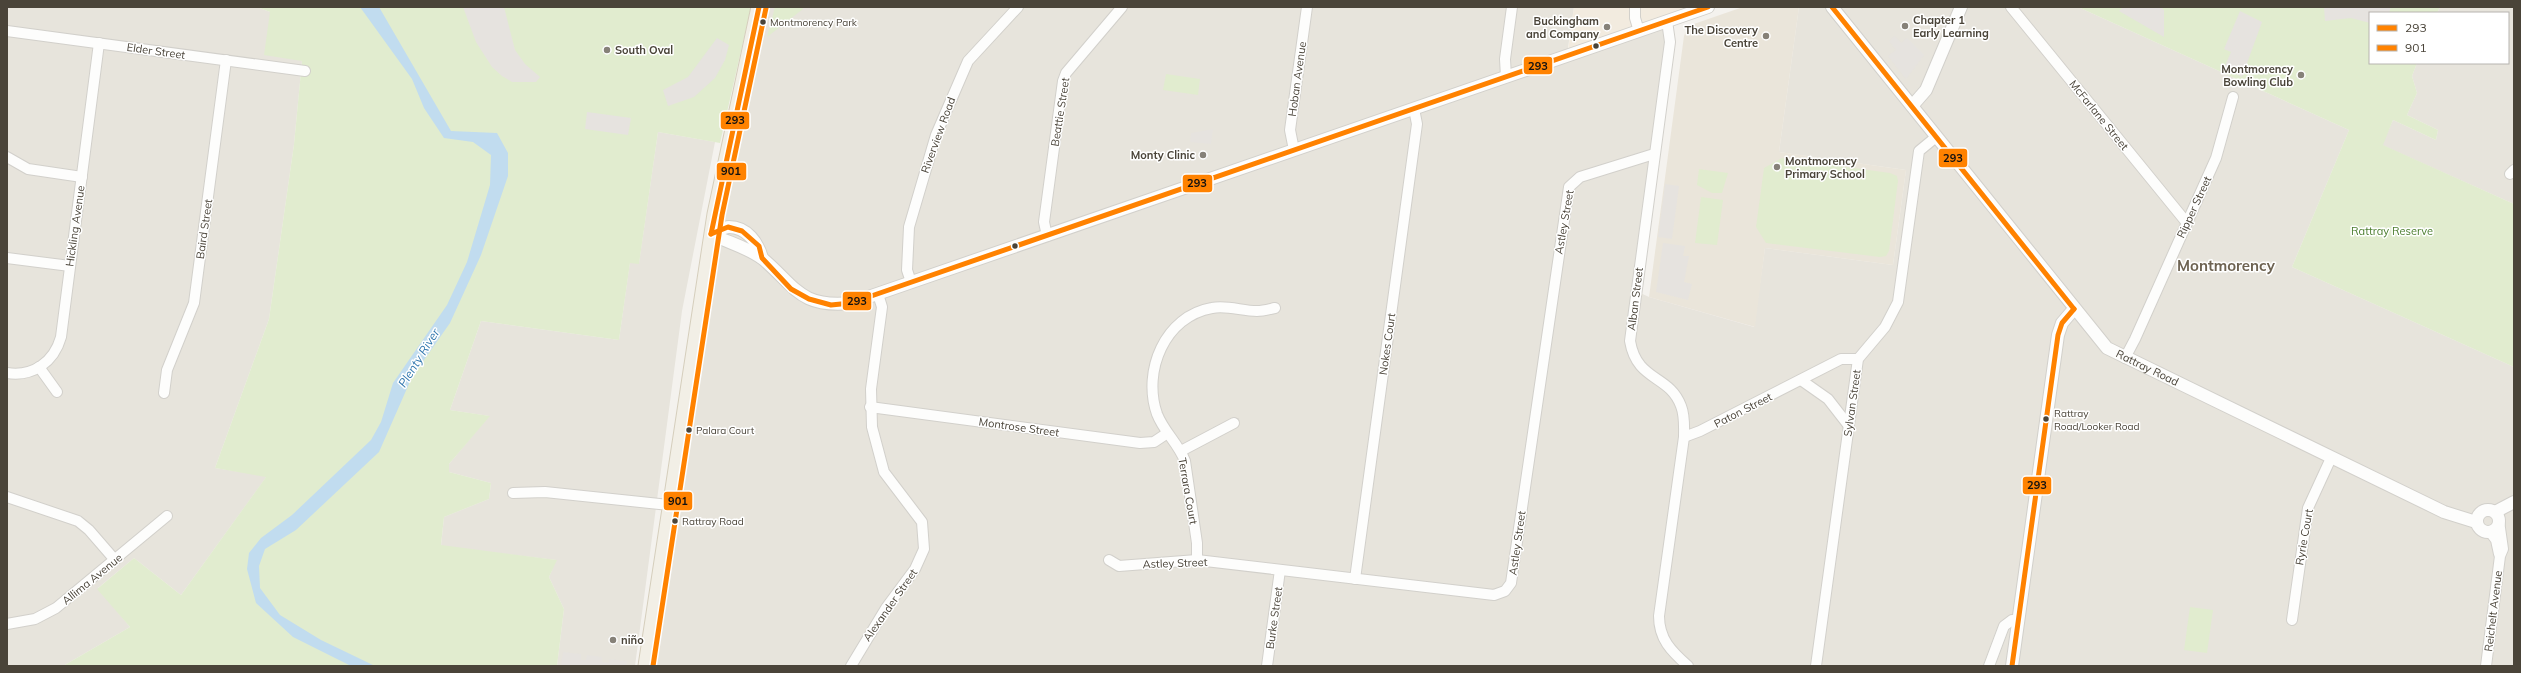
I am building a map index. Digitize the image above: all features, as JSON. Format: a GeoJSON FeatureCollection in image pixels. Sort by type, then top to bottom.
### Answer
{"type":"FeatureCollection","features":[{"type":"Feature","properties":{"kind":"main road"},"geometry":{"type":"LineString","coordinates":[[646,666],[669,505],[711,234],[731,131],[759,7]]}},
{"type":"Feature","properties":{"kind":"street","name":"Riverview Road"},"geometry":{"type":"LineString","coordinates":[[911,282],[907,270],[909,227],[936,135],[968,61],[1018,7]]}},
{"type":"Feature","properties":{"kind":"street","name":"Beattie Street"},"geometry":{"type":"LineString","coordinates":[[1047,236],[1044,222],[1063,81],[1066,73],[1122,7]]}},
{"type":"Feature","properties":{"kind":"street","name":"Hoban Avenue"},"geometry":{"type":"LineString","coordinates":[[1294,150],[1290,130],[1307,7]]}},
{"type":"Feature","properties":{"kind":"street"},"geometry":{"type":"LineString","coordinates":[[1506,77],[1505,59],[1512,7]]}},
{"type":"Feature","properties":{"kind":"street"},"geometry":{"type":"LineString","coordinates":[[1636,7],[1635,18],[1639,31]]}},
{"type":"Feature","properties":{"kind":"street"},"geometry":{"type":"LineString","coordinates":[[711,234],[728,227],[742,231],[759,246],[762,258],[791,289],[809,299],[832,305],[850,303],[1708,7]]}},
{"type":"Feature","properties":{"kind":"street","name":"Rattray Road"},"geometry":{"type":"LineString","coordinates":[[1832,7],[2074,309],[2107,348],[2444,512],[2476,522]]}},
{"type":"Feature","properties":{"kind":"street"},"geometry":{"type":"LineString","coordinates":[[1912,106],[1926,90],[1961,7]]}},
{"type":"Feature","properties":{"kind":"street","name":"McFarlane Street"},"geometry":{"type":"LineString","coordinates":[[2011,7],[2187,223]]}},
{"type":"Feature","properties":{"kind":"street","name":"Alban Street"},"geometry":{"type":"LineString","coordinates":[[1667,21],[1670,42],[1630,341],[1634,358],[1641,368],[1669,388],[1677,397],[1683,412],[1684,437],[1659,616],[1660,630],[1664,641],[1688,666]]}},
{"type":"Feature","properties":{"kind":"street","name":"Elder Street"},"geometry":{"type":"LineString","coordinates":[[7,31],[305,71]]}},
{"type":"Feature","properties":{"kind":"street","name":"Hickling Avenue"},"geometry":{"type":"LineString","coordinates":[[7,373],[23,373],[39,367],[50,359],[58,347],[99,44]]}},
{"type":"Feature","properties":{"kind":"street","name":"Baird Street"},"geometry":{"type":"LineString","coordinates":[[164,393],[167,370],[194,303],[226,60]]}},
{"type":"Feature","properties":{"kind":"street","name":"Ripper Street"},"geometry":{"type":"LineString","coordinates":[[2125,358],[2135,339],[2216,158],[2233,97]]}},
{"type":"Feature","properties":{"kind":"street","name":"Nokes Court"},"geometry":{"type":"LineString","coordinates":[[1355,579],[1417,124],[1414,109]]}},
{"type":"Feature","properties":{"kind":"street","name":"Sylvan Street"},"geometry":{"type":"LineString","coordinates":[[1816,666],[1858,359],[1885,327],[1898,302],[1920,151],[1936,136]]}},
{"type":"Feature","properties":{"kind":"street","name":"Astley Street"},"geometry":{"type":"LineString","coordinates":[[1109,560],[1119,566],[1197,560],[1494,595],[1509,588],[1511,583],[1569,187],[1580,177],[1654,154]]}},
{"type":"Feature","properties":{"kind":"street"},"geometry":{"type":"LineString","coordinates":[[7,157],[28,169],[82,177]]}},
{"type":"Feature","properties":{"kind":"street"},"geometry":{"type":"LineString","coordinates":[[7,258],[70,266]]}},
{"type":"Feature","properties":{"kind":"street","name":"Alexander Street"},"geometry":{"type":"LineString","coordinates":[[851,666],[886,608],[915,569],[925,544],[922,522],[890,481],[880,462],[870,407],[882,307],[878,294]]}},
{"type":"Feature","properties":{"kind":"street","name":"Terrara Court"},"geometry":{"type":"LineString","coordinates":[[1197,560],[1197,543],[1185,461],[1181,451],[1166,434],[1156,409],[1153,393],[1157,357],[1169,334],[1181,320],[1205,309],[1225,307],[1258,311],[1276,308]]}},
{"type":"Feature","properties":{"kind":"street"},"geometry":{"type":"LineString","coordinates":[[2012,666],[2058,335],[2062,323],[2074,309]]}},
{"type":"Feature","properties":{"kind":"street","name":"Paton Street"},"geometry":{"type":"LineString","coordinates":[[1684,437],[1700,431],[1841,359],[1858,359]]}},
{"type":"Feature","properties":{"kind":"street"},"geometry":{"type":"LineString","coordinates":[[39,367],[57,392]]}},
{"type":"Feature","properties":{"kind":"street"},"geometry":{"type":"LineString","coordinates":[[1801,380],[1828,399],[1849,426]]}},
{"type":"Feature","properties":{"kind":"street","name":"Montrose Street"},"geometry":{"type":"LineString","coordinates":[[870,407],[1140,443],[1154,442],[1166,434]]}},
{"type":"Feature","properties":{"kind":"street"},"geometry":{"type":"LineString","coordinates":[[1181,451],[1234,423]]}},
{"type":"Feature","properties":{"kind":"street","name":"Ryrie Court"},"geometry":{"type":"LineString","coordinates":[[2292,620],[2308,508],[2331,458]]}},
{"type":"Feature","properties":{"kind":"street"},"geometry":{"type":"LineString","coordinates":[[513,493],[545,492],[669,505]]}},
{"type":"Feature","properties":{"kind":"street"},"geometry":{"type":"LineString","coordinates":[[7,497],[78,521],[89,530],[115,560]]}},
{"type":"Feature","properties":{"kind":"street"},"geometry":{"type":"LineString","coordinates":[[2497,517],[2514,502]]}},
{"type":"Feature","properties":{"kind":"street"},"geometry":{"type":"LineString","coordinates":[[2489,509],[2497,517],[2497,528],[2490,532],[2481,530],[2476,522],[2477,515],[2482,510],[2489,509]]}},
{"type":"Feature","properties":{"kind":"street","name":"Allima Avenue"},"geometry":{"type":"LineString","coordinates":[[7,624],[35,619],[45,615],[115,560],[167,516]]}},
{"type":"Feature","properties":{"kind":"street","name":"Reichelt Avenue"},"geometry":{"type":"LineString","coordinates":[[2486,666],[2500,556],[2503,549],[2497,517]]}},
{"type":"Feature","properties":{"kind":"street","name":"Reichelt Avenue"},"geometry":{"type":"LineString","coordinates":[[2490,532],[2496,540],[2500,556]]}},
{"type":"Feature","properties":{"kind":"street","name":"Burke Street"},"geometry":{"type":"LineString","coordinates":[[1267,666],[1280,570]]}},
{"type":"Feature","properties":{"kind":"street"},"geometry":{"type":"LineString","coordinates":[[1989,666],[2004,626],[2012,620],[2019,621]]}},
{"type":"Feature","properties":{"kind":"shaded area"},"geometry":{"type":"Polygon","coordinates":[[[7,7],[257,7],[270,12],[302,61],[294,144],[269,319],[215,468],[267,476],[181,595],[134,558],[98,588],[130,627],[63,666],[7,666],[7,7]]]}},
{"type":"Feature","properties":{"kind":"shaded area"},"geometry":{"type":"Polygon","coordinates":[[[463,7],[504,7],[515,50],[525,64],[540,77],[536,82],[512,82],[492,67],[476,42],[463,7]]]}},
{"type":"Feature","properties":{"kind":"shaded area"},"geometry":{"type":"Polygon","coordinates":[[[766,7],[1574,7],[1566,61],[1671,24],[1636,291],[1649,297],[1754,327],[1765,248],[1893,265],[1906,170],[1779,152],[1799,7],[2078,7],[2349,130],[2292,267],[2514,367],[2514,666],[656,666],[714,254],[766,7]]]}},
{"type":"Feature","properties":{"kind":"shaded area"},"geometry":{"type":"Polygon","coordinates":[[[1574,7],[1695,7],[1568,51],[1574,7]]]}},
{"type":"Feature","properties":{"kind":"shaded area","name":"Montmorency Primary School"},"geometry":{"type":"Polygon","coordinates":[[[1743,7],[1799,7],[1779,152],[1906,170],[1893,265],[1765,248],[1755,327],[1649,297],[1684,36],[1688,26],[1743,7]]]}},
{"type":"Feature","properties":{"kind":"shaded area"},"geometry":{"type":"Polygon","coordinates":[[[2123,7],[2161,7],[2164,10],[2164,37],[2119,11],[2123,7]]]}},
{"type":"Feature","properties":{"kind":"shaded area"},"geometry":{"type":"Polygon","coordinates":[[[2324,7],[2391,7],[2389,12],[2369,12],[2369,23],[2351,18],[2325,21],[2324,7]]]}},
{"type":"Feature","properties":{"kind":"shaded area"},"geometry":{"type":"Polygon","coordinates":[[[2440,7],[2514,7],[2514,204],[2382,145],[2393,120],[2436,140],[2438,130],[2407,115],[2417,93],[2412,76],[2417,64],[2509,64],[2509,12],[2438,12],[2440,7]]]}},
{"type":"Feature","properties":{"kind":"shaded area"},"geometry":{"type":"Polygon","coordinates":[[[2240,11],[2262,22],[2242,77],[2224,68],[2231,52],[2224,49],[2240,11]]]}},
{"type":"Feature","properties":{"kind":"shaded area"},"geometry":{"type":"Polygon","coordinates":[[[1895,36],[1901,43],[1907,38],[1924,55],[1906,79],[1888,56],[1896,50],[1889,41],[1895,36]]]}},
{"type":"Feature","properties":{"kind":"shaded area"},"geometry":{"type":"Polygon","coordinates":[[[717,38],[729,45],[725,60],[715,78],[694,97],[668,106],[663,90],[688,77],[717,38]]]}},
{"type":"Feature","properties":{"kind":"shaded area"},"geometry":{"type":"Polygon","coordinates":[[[587,112],[631,118],[628,135],[585,129],[587,112]]]}},
{"type":"Feature","properties":{"kind":"shaded area"},"geometry":{"type":"Polygon","coordinates":[[[1213,129],[1211,144],[1190,142],[1191,133],[1213,129]]]}},
{"type":"Feature","properties":{"kind":"shaded area"},"geometry":{"type":"Polygon","coordinates":[[[658,132],[715,142],[682,311],[635,666],[557,666],[564,609],[549,577],[556,560],[441,546],[444,517],[489,499],[491,483],[449,472],[449,464],[489,416],[450,410],[481,321],[619,340],[630,262],[639,263],[658,132]]]}},
{"type":"Feature","properties":{"kind":"shaded area"},"geometry":{"type":"Polygon","coordinates":[[[1665,184],[1679,186],[1672,239],[1658,237],[1665,184]]]}},
{"type":"Feature","properties":{"kind":"shaded area"},"geometry":{"type":"Polygon","coordinates":[[[1663,243],[1685,246],[1683,256],[1689,256],[1684,282],[1692,284],[1688,300],[1656,292],[1663,243]]]}},
{"type":"Feature","properties":{"kind":"shaded area"},"geometry":{"type":"Polygon","coordinates":[[[563,652],[581,654],[581,660],[586,660],[587,655],[602,657],[602,662],[609,663],[609,659],[627,661],[626,666],[561,666],[563,652]]]}},
{"type":"Feature","properties":{"kind":"green space"},"geometry":{"type":"Polygon","coordinates":[[[257,7],[751,7],[720,143],[658,132],[639,264],[630,263],[619,340],[481,321],[450,410],[490,416],[449,464],[449,472],[491,483],[489,499],[444,517],[441,545],[557,560],[549,577],[564,609],[557,666],[63,666],[130,627],[97,589],[134,558],[181,595],[266,477],[215,468],[269,319],[294,144],[302,61],[264,55],[270,12],[257,7]]]}},
{"type":"Feature","properties":{"kind":"green space"},"geometry":{"type":"Polygon","coordinates":[[[775,7],[802,7],[803,9],[767,37],[775,7]]]}},
{"type":"Feature","properties":{"kind":"green space","name":"Rattray Reserve"},"geometry":{"type":"Polygon","coordinates":[[[2078,7],[2440,7],[2438,12],[2369,12],[2369,64],[2417,64],[2412,76],[2417,93],[2407,115],[2438,130],[2436,140],[2393,120],[2383,145],[2514,204],[2514,367],[2292,267],[2349,130],[2078,7]]]}},
{"type":"Feature","properties":{"kind":"green space"},"geometry":{"type":"Polygon","coordinates":[[[1166,74],[1200,79],[1198,95],[1163,90],[1166,74]]]}},
{"type":"Feature","properties":{"kind":"green space"},"geometry":{"type":"Polygon","coordinates":[[[1782,158],[1890,173],[1897,176],[1898,181],[1889,251],[1886,256],[1880,257],[1766,243],[1756,227],[1764,168],[1782,158]]]}},
{"type":"Feature","properties":{"kind":"green space"},"geometry":{"type":"Polygon","coordinates":[[[1699,169],[1728,173],[1722,193],[1712,193],[1697,185],[1699,169]]]}},
{"type":"Feature","properties":{"kind":"green space"},"geometry":{"type":"Polygon","coordinates":[[[1701,197],[1723,200],[1717,245],[1695,243],[1701,197]]]}},
{"type":"Feature","properties":{"kind":"green space"},"geometry":{"type":"Polygon","coordinates":[[[2190,607],[2213,610],[2207,653],[2184,650],[2190,607]]]}},
{"type":"Feature","properties":{"kind":"water","name":"Plenty River"},"geometry":{"type":"Polygon","coordinates":[[[360,7],[379,7],[451,131],[497,133],[508,153],[508,176],[481,255],[450,323],[412,377],[379,452],[296,530],[265,549],[259,566],[260,588],[280,615],[321,640],[375,666],[351,666],[293,637],[256,603],[247,569],[249,553],[261,538],[292,515],[371,440],[381,422],[393,383],[447,305],[467,262],[490,185],[491,155],[473,142],[444,138],[424,108],[412,79],[360,7]]]}},
{"type":"Feature","properties":{"kind":"transit line","name":"293"},"geometry":{"type":"LineString","coordinates":[[711,234],[759,7]]}},
{"type":"Feature","properties":{"kind":"transit line","name":"293"},"geometry":{"type":"LineString","coordinates":[[711,234],[728,227],[742,231],[759,246],[762,258],[791,289],[809,299],[831,305],[851,303],[1708,7]]}},
{"type":"Feature","properties":{"kind":"transit line","name":"293"},"geometry":{"type":"LineString","coordinates":[[1832,7],[2074,309]]}},
{"type":"Feature","properties":{"kind":"transit line","name":"901"},"geometry":{"type":"LineString","coordinates":[[653,666],[722,215],[766,8]]}},
{"type":"Feature","properties":{"kind":"transit line","name":"293"},"geometry":{"type":"LineString","coordinates":[[2012,666],[2058,335],[2062,323],[2074,309]]}},
{"type":"Feature","properties":{"kind":"place","name":"Montmorency Park"},"geometry":{"type":"Point","coordinates":[763,22]}},
{"type":"Feature","properties":{"kind":"place","name":"Chapter 1 Early Learning"},"geometry":{"type":"Point","coordinates":[1905,26]}},
{"type":"Feature","properties":{"kind":"place","name":"Buckingham and Company"},"geometry":{"type":"Point","coordinates":[1607,27]}},
{"type":"Feature","properties":{"kind":"place","name":"The Discovery Centre"},"geometry":{"type":"Point","coordinates":[1766,36]}},
{"type":"Feature","properties":{"kind":"place","name":"South Oval"},"geometry":{"type":"Point","coordinates":[607,50]}},
{"type":"Feature","properties":{"kind":"place","name":"Montmorency Bowling Club"},"geometry":{"type":"Point","coordinates":[2301,75]}},
{"type":"Feature","properties":{"kind":"place","name":"Monty Clinic"},"geometry":{"type":"Point","coordinates":[1203,155]}},
{"type":"Feature","properties":{"kind":"place","name":"Montmorency Primary School"},"geometry":{"type":"Point","coordinates":[1777,167]}},
{"type":"Feature","properties":{"kind":"place","name":"Rattray Road/Looker Road"},"geometry":{"type":"Point","coordinates":[2046,419]}},
{"type":"Feature","properties":{"kind":"place","name":"Palara Court"},"geometry":{"type":"Point","coordinates":[689,430]}},
{"type":"Feature","properties":{"kind":"place","name":"Rattray Road"},"geometry":{"type":"Point","coordinates":[675,521]}},
{"type":"Feature","properties":{"kind":"place","name":"niño"},"geometry":{"type":"Point","coordinates":[613,640]}},
{"type":"Feature","properties":{"kind":"district","name":"Montmorency"},"geometry":{"type":"Point","coordinates":[2226,266]}}]}
